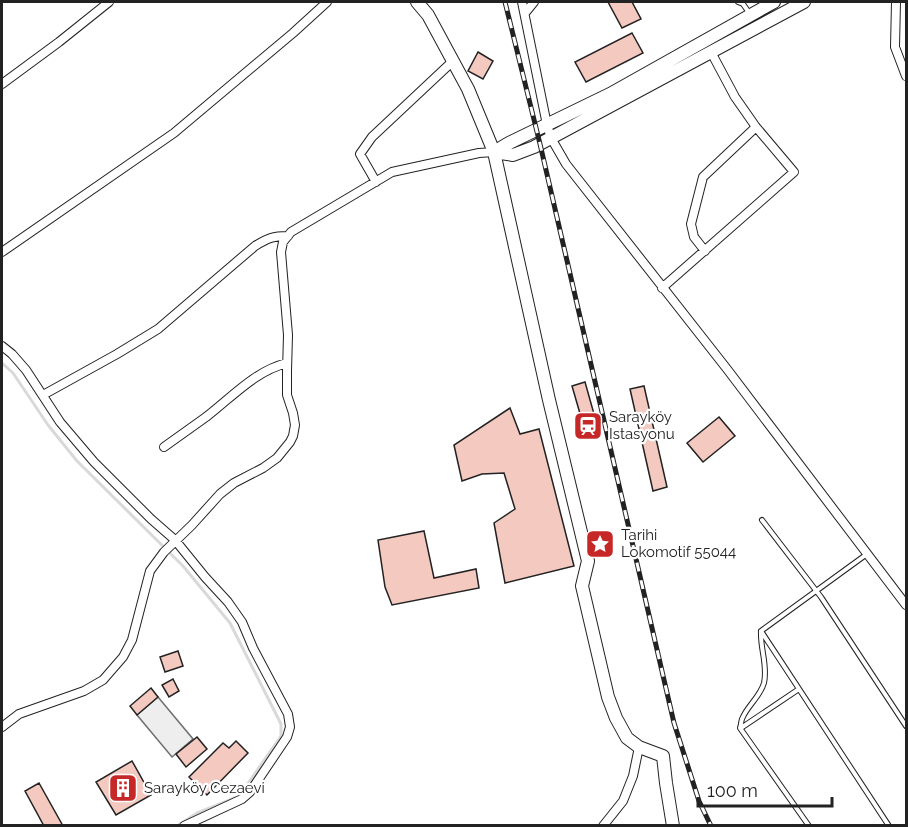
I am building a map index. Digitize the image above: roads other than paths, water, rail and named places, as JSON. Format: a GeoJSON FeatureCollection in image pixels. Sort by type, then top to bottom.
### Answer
{"type":"FeatureCollection","features":[{"type":"Feature","properties":{"kind":"street"},"geometry":{"type":"LineString","coordinates":[[2,84],[109,2]]}},
{"type":"Feature","properties":{"kind":"street"},"geometry":{"type":"LineString","coordinates":[[2,252],[174,133],[327,2]]}},
{"type":"Feature","properties":{"kind":"street"},"geometry":{"type":"LineString","coordinates":[[417,2],[428,15],[468,89],[494,152],[549,400],[588,561],[582,586],[608,697],[627,738],[639,747],[663,756],[673,825]]}},
{"type":"Feature","properties":{"kind":"street"},"geometry":{"type":"LineString","coordinates":[[522,2],[546,125],[566,164],[906,604]]}},
{"type":"Feature","properties":{"kind":"street"},"geometry":{"type":"LineString","coordinates":[[525,12],[534,2]]}},
{"type":"Feature","properties":{"kind":"street"},"geometry":{"type":"LineString","coordinates":[[494,152],[610,94],[774,2]]}},
{"type":"Feature","properties":{"kind":"street"},"geometry":{"type":"LineString","coordinates":[[2,727],[19,714],[84,691],[103,680],[123,657],[132,640],[150,572],[164,552],[220,494],[234,483],[277,458],[290,442],[295,425],[287,394],[288,335],[281,252],[283,242],[291,232],[392,172],[479,153],[494,152],[513,155],[534,147],[804,2]]}},
{"type":"Feature","properties":{"kind":"street"},"geometry":{"type":"LineString","coordinates":[[896,2],[895,47],[906,76]]}},
{"type":"Feature","properties":{"kind":"street"},"geometry":{"type":"LineString","coordinates":[[662,288],[794,172],[756,127],[735,97],[711,52]]}},
{"type":"Feature","properties":{"kind":"street"},"geometry":{"type":"LineString","coordinates":[[376,182],[360,154],[372,137],[453,61]]}},
{"type":"Feature","properties":{"kind":"street"},"geometry":{"type":"LineString","coordinates":[[705,251],[694,237],[691,224],[703,177],[756,127]]}},
{"type":"Feature","properties":{"kind":"street"},"geometry":{"type":"LineString","coordinates":[[43,395],[158,329],[261,243],[274,236],[288,236]]}},
{"type":"Feature","properties":{"kind":"street"},"geometry":{"type":"LineString","coordinates":[[2,346],[26,370],[60,422],[94,462],[228,602],[242,622],[288,714],[290,722],[287,737],[250,792],[242,799],[184,825]]}},
{"type":"Feature","properties":{"kind":"street"},"geometry":{"type":"LineString","coordinates":[[164,447],[263,372],[287,363]]}},
{"type":"Feature","properties":{"kind":"street"},"geometry":{"type":"LineString","coordinates":[[603,825],[623,801],[633,776],[639,747]]}},
{"type":"Feature","properties":{"kind":"lane"},"geometry":{"type":"LineString","coordinates":[[738,2],[750,15]]}},
{"type":"Feature","properties":{"kind":"lane"},"geometry":{"type":"LineString","coordinates":[[762,520],[816,591],[906,726]]}},
{"type":"Feature","properties":{"kind":"lane"},"geometry":{"type":"LineString","coordinates":[[760,631],[867,553]]}},
{"type":"Feature","properties":{"kind":"lane"},"geometry":{"type":"LineString","coordinates":[[760,631],[889,825]]}},
{"type":"Feature","properties":{"kind":"lane"},"geometry":{"type":"LineString","coordinates":[[760,631],[765,666],[764,684],[755,701],[742,717],[740,728],[809,825]]}},
{"type":"Feature","properties":{"kind":"lane"},"geometry":{"type":"LineString","coordinates":[[740,728],[799,689]]}},
{"type":"Feature","properties":{"kind":"waterway"},"geometry":{"type":"LineString","coordinates":[[2,363],[13,373],[48,425],[77,461],[183,566],[230,623],[281,724],[281,736],[240,795]]}},
{"type":"Feature","properties":{"kind":"waterway"},"geometry":{"type":"LineString","coordinates":[[177,826],[197,813],[235,798]]}},
{"type":"Feature","properties":{"kind":"railway"},"geometry":{"type":"LineString","coordinates":[[505,2],[674,723],[699,801],[711,826]]}},
{"type":"Feature","properties":{"kind":"place","name":"Sarayköy Istasyonu"},"geometry":{"type":"Point","coordinates":[588,426]}},
{"type":"Feature","properties":{"kind":"place","name":"Tarihi Lokomotif 55044"},"geometry":{"type":"Point","coordinates":[600,544]}},
{"type":"Feature","properties":{"kind":"place","name":"Sarayköy Cezaevi"},"geometry":{"type":"Point","coordinates":[123,788]}}]}
